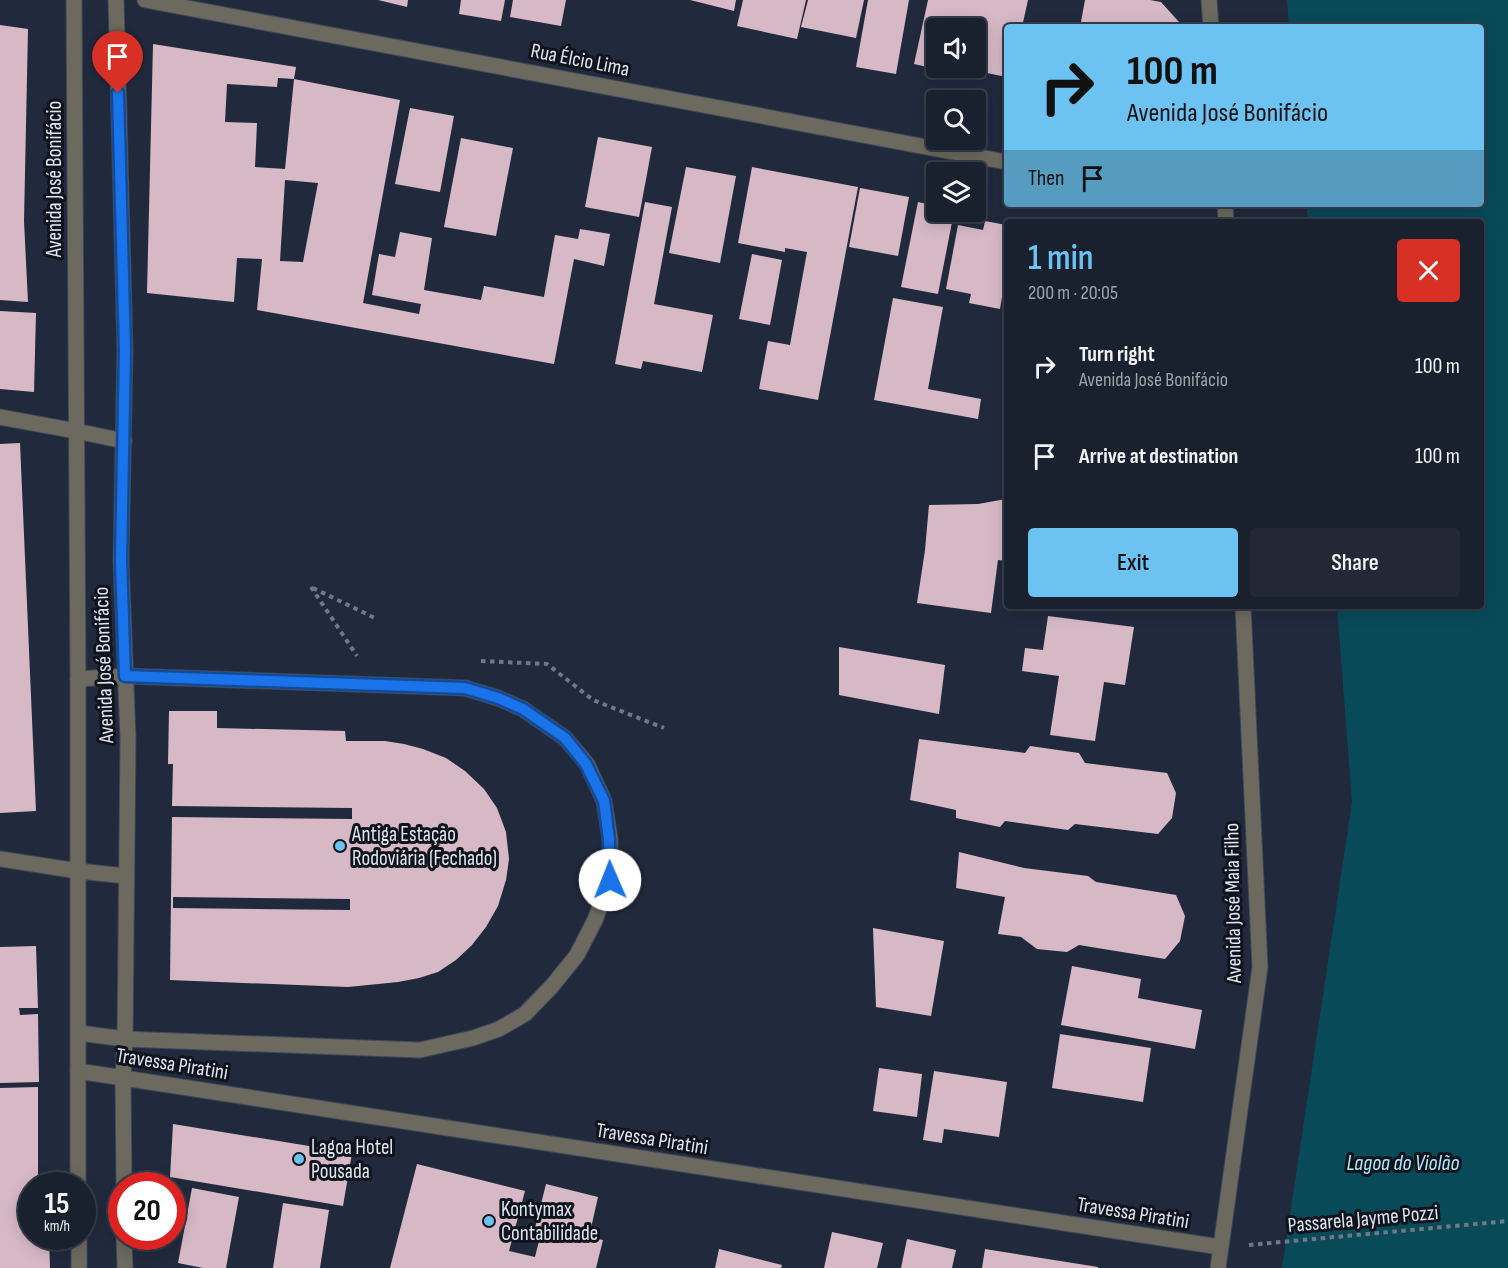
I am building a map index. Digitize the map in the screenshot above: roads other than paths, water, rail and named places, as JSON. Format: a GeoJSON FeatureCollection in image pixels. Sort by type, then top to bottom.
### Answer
{"type":"FeatureCollection","features":[{"type":"Feature","properties":{"kind":"street","name":"Avenida José Bonifácio"},"geometry":{"type":"LineString","coordinates":[[74,0],[78,1172]]}},
{"type":"Feature","properties":{"kind":"street","name":"Avenida José Bonifácio"},"geometry":{"type":"LineString","coordinates":[[116,0],[125,350],[121,561],[128,738],[124,1172]]}},
{"type":"Feature","properties":{"kind":"street","name":"Rua Élcio Lima"},"geometry":{"type":"LineString","coordinates":[[145,0],[1004,162]]}},
{"type":"Feature","properties":{"kind":"street"},"geometry":{"type":"LineString","coordinates":[[1209,0],[1211,24]]}},
{"type":"Feature","properties":{"kind":"street"},"geometry":{"type":"LineString","coordinates":[[0,417],[124,441]]}},
{"type":"Feature","properties":{"kind":"street","name":"Avenida José Maia Filho"},"geometry":{"type":"LineString","coordinates":[[1218,1268],[1260,967],[1243,609]]}},
{"type":"Feature","properties":{"kind":"street"},"geometry":{"type":"LineString","coordinates":[[78,679],[125,676],[465,688],[498,698],[523,709],[565,738],[586,764],[604,801],[609,839],[610,880],[595,920],[577,955],[552,986],[525,1014],[498,1029],[473,1038],[420,1050],[125,1039],[79,1033]]}},
{"type":"Feature","properties":{"kind":"street"},"geometry":{"type":"LineString","coordinates":[[0,859],[126,876]]}},
{"type":"Feature","properties":{"kind":"street","name":"Travessa Piratini"},"geometry":{"type":"LineString","coordinates":[[78,1071],[1220,1248]]}},
{"type":"Feature","properties":{"kind":"street"},"geometry":{"type":"LineString","coordinates":[[79,1250],[79,1268]]}},
{"type":"Feature","properties":{"kind":"street"},"geometry":{"type":"LineString","coordinates":[[124,1250],[125,1268]]}},
{"type":"Feature","properties":{"kind":"water","name":"Lagoa do Violão"},"geometry":{"type":"Polygon","coordinates":[[[1287,0],[1508,0],[1508,1268],[1282,1268],[1352,802],[1337,609],[1484,609],[1484,219],[1308,219],[1306,207],[1484,207],[1484,24],[1289,24],[1287,0]]]}},
{"type":"Feature","properties":{"kind":"place","name":"Antiga Estação Rodoviária (Fechado)"},"geometry":{"type":"Point","coordinates":[340,846]}},
{"type":"Feature","properties":{"kind":"place","name":"Lagoa Hotel Pousada"},"geometry":{"type":"Point","coordinates":[299,1159]}},
{"type":"Feature","properties":{"kind":"place","name":"Kontymax Contabilidade"},"geometry":{"type":"Point","coordinates":[489,1221]}}]}
